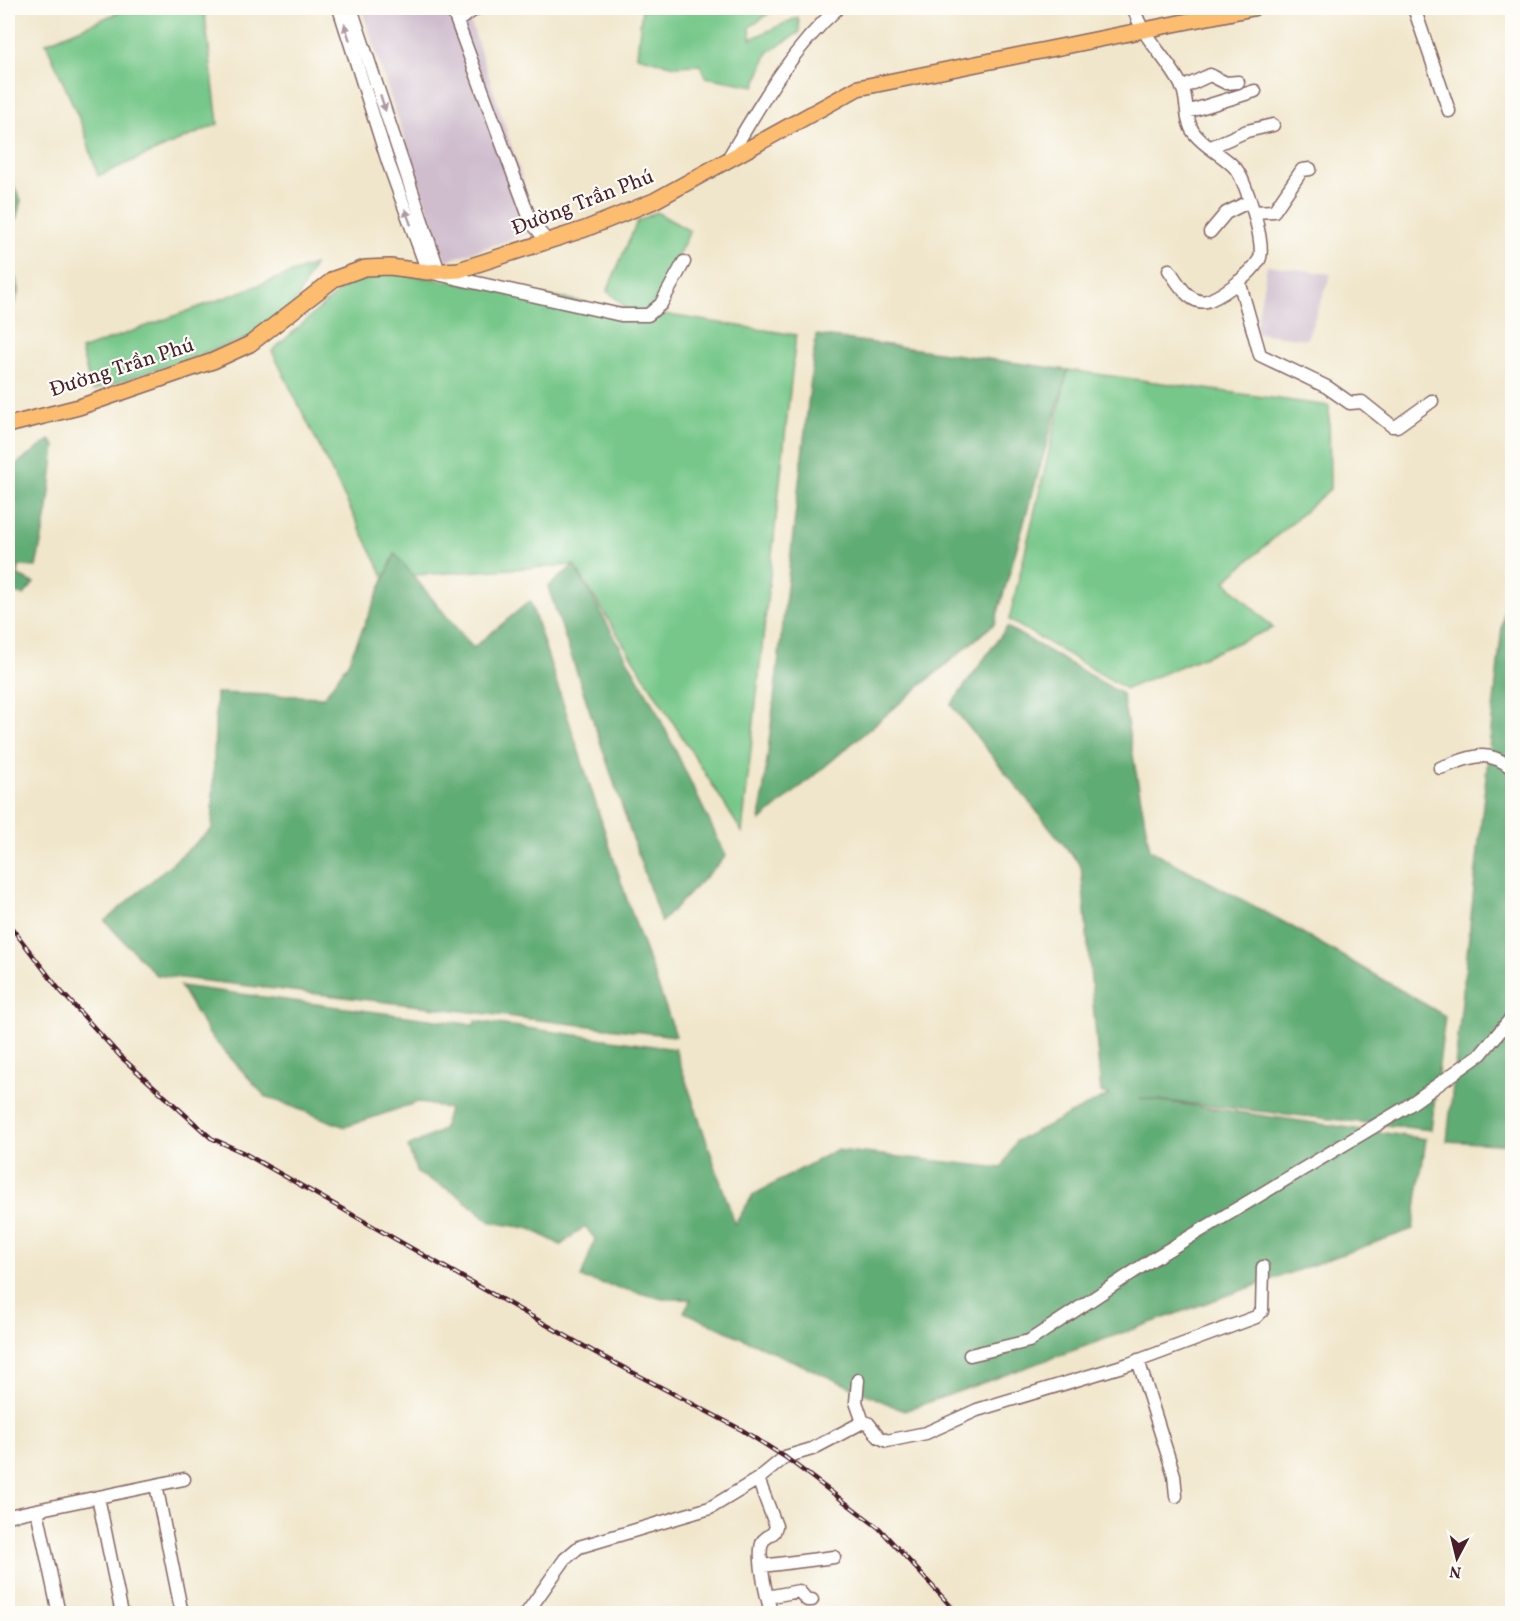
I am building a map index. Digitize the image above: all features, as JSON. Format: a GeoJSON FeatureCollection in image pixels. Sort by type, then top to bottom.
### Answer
{"type":"FeatureCollection","features":[{"type":"Feature","properties":{"kind":"main road","name":"Đường Trần Phú"},"geometry":{"type":"LineString","coordinates":[[8,425],[79,407],[213,361],[250,344],[334,279],[348,273],[390,267],[433,272],[459,270],[548,242],[654,201],[729,157],[858,88],[1145,29],[1208,12],[1252,8]]}},
{"type":"Feature","properties":{"kind":"street"},"geometry":{"type":"LineString","coordinates":[[339,8],[388,162],[433,272]]}},
{"type":"Feature","properties":{"kind":"street"},"geometry":{"type":"LineString","coordinates":[[351,8],[433,272]]}},
{"type":"Feature","properties":{"kind":"street"},"geometry":{"type":"LineString","coordinates":[[452,8],[531,222],[548,242]]}},
{"type":"Feature","properties":{"kind":"street"},"geometry":{"type":"LineString","coordinates":[[457,21],[477,8]]}},
{"type":"Feature","properties":{"kind":"street"},"geometry":{"type":"LineString","coordinates":[[729,157],[777,77],[814,28],[838,8]]}},
{"type":"Feature","properties":{"kind":"street"},"geometry":{"type":"LineString","coordinates":[[1134,8],[1152,43],[1182,88],[1195,135],[1237,170],[1252,207],[1261,257],[1239,281],[1210,300],[1200,302],[1182,289],[1169,270]]}},
{"type":"Feature","properties":{"kind":"street"},"geometry":{"type":"LineString","coordinates":[[1414,8],[1449,111]]}},
{"type":"Feature","properties":{"kind":"street"},"geometry":{"type":"LineString","coordinates":[[1182,88],[1210,75],[1226,83],[1238,82]]}},
{"type":"Feature","properties":{"kind":"street"},"geometry":{"type":"LineString","coordinates":[[1187,112],[1255,90]]}},
{"type":"Feature","properties":{"kind":"street"},"geometry":{"type":"LineString","coordinates":[[1211,147],[1246,131],[1273,125]]}},
{"type":"Feature","properties":{"kind":"street"},"geometry":{"type":"LineString","coordinates":[[1210,232],[1226,213],[1252,207],[1274,211],[1302,170],[1311,169]]}},
{"type":"Feature","properties":{"kind":"street"},"geometry":{"type":"LineString","coordinates":[[433,272],[621,315],[648,315],[662,304],[684,262]]}},
{"type":"Feature","properties":{"kind":"street"},"geometry":{"type":"LineString","coordinates":[[1239,281],[1258,351],[1267,360],[1327,387],[1350,403],[1362,402],[1392,426],[1397,426],[1431,401]]}},
{"type":"Feature","properties":{"kind":"street"},"geometry":{"type":"LineString","coordinates":[[1440,768],[1489,755],[1498,758],[1512,768]]}},
{"type":"Feature","properties":{"kind":"street"},"geometry":{"type":"LineString","coordinates":[[970,1355],[1029,1341],[1152,1259],[1405,1108],[1481,1054],[1512,1017]]}},
{"type":"Feature","properties":{"kind":"street"},"geometry":{"type":"LineString","coordinates":[[526,1614],[565,1559],[579,1547],[693,1515],[710,1508],[758,1479],[785,1457],[812,1449],[863,1422],[868,1423],[882,1440],[894,1441],[926,1433],[977,1410],[1138,1360],[1260,1315],[1263,1267]]}},
{"type":"Feature","properties":{"kind":"street"},"geometry":{"type":"LineString","coordinates":[[1138,1360],[1174,1475],[1176,1496]]}},
{"type":"Feature","properties":{"kind":"street"},"geometry":{"type":"LineString","coordinates":[[858,1380],[856,1402],[863,1422]]}},
{"type":"Feature","properties":{"kind":"street"},"geometry":{"type":"LineString","coordinates":[[8,1516],[184,1479]]}},
{"type":"Feature","properties":{"kind":"street"},"geometry":{"type":"LineString","coordinates":[[758,1479],[776,1526],[774,1532],[764,1540],[762,1545],[762,1566],[771,1614]]}},
{"type":"Feature","properties":{"kind":"street"},"geometry":{"type":"LineString","coordinates":[[156,1485],[182,1614]]}},
{"type":"Feature","properties":{"kind":"street"},"geometry":{"type":"LineString","coordinates":[[98,1497],[122,1614]]}},
{"type":"Feature","properties":{"kind":"street"},"geometry":{"type":"LineString","coordinates":[[37,1510],[59,1614]]}},
{"type":"Feature","properties":{"kind":"street"},"geometry":{"type":"LineString","coordinates":[[762,1566],[834,1557]]}},
{"type":"Feature","properties":{"kind":"street"},"geometry":{"type":"LineString","coordinates":[[767,1598],[799,1591],[807,1600],[812,1600]]}},
{"type":"Feature","properties":{"kind":"shaded area"},"geometry":{"type":"Polygon","coordinates":[[[361,8],[466,8],[539,230],[445,261],[361,8]]]}},
{"type":"Feature","properties":{"kind":"shaded area"},"geometry":{"type":"Polygon","coordinates":[[[1267,265],[1331,274],[1307,339],[1255,333],[1267,265]]]}},
{"type":"Feature","properties":{"kind":"green space"},"geometry":{"type":"Polygon","coordinates":[[[129,8],[204,8],[218,124],[98,176],[84,130],[46,43],[129,8]]]}},
{"type":"Feature","properties":{"kind":"green space"},"geometry":{"type":"Polygon","coordinates":[[[642,8],[772,8],[775,9],[750,27],[751,39],[798,17],[800,32],[768,52],[755,86],[706,77],[700,65],[675,66],[637,56],[642,8]]]}},
{"type":"Feature","properties":{"kind":"green space"},"geometry":{"type":"Polygon","coordinates":[[[8,174],[21,200],[14,227],[8,228],[8,174]]]}},
{"type":"Feature","properties":{"kind":"green space"},"geometry":{"type":"Polygon","coordinates":[[[656,212],[690,231],[650,312],[796,335],[742,832],[574,565],[384,577],[272,351],[365,268],[628,309],[607,291],[637,222],[656,212]]]}},
{"type":"Feature","properties":{"kind":"green space"},"geometry":{"type":"Polygon","coordinates":[[[8,258],[19,289],[9,320],[8,320],[8,258]]]}},
{"type":"Feature","properties":{"kind":"green space"},"geometry":{"type":"Polygon","coordinates":[[[314,265],[284,326],[92,391],[81,350],[314,265]]]}},
{"type":"Feature","properties":{"kind":"green space"},"geometry":{"type":"Polygon","coordinates":[[[816,335],[1068,370],[995,623],[760,821],[816,335]]]}},
{"type":"Feature","properties":{"kind":"green space"},"geometry":{"type":"Polygon","coordinates":[[[1068,370],[1329,406],[1330,489],[1225,581],[1273,628],[1126,689],[1009,620],[1068,370]]]}},
{"type":"Feature","properties":{"kind":"green space"},"geometry":{"type":"Polygon","coordinates":[[[50,440],[55,446],[48,509],[36,567],[19,566],[18,576],[34,583],[24,595],[11,592],[8,597],[8,517],[15,500],[8,494],[8,470],[50,440]]]}},
{"type":"Feature","properties":{"kind":"green space"},"geometry":{"type":"Polygon","coordinates":[[[1512,534],[1512,1145],[1447,1141],[1512,534]]]}},
{"type":"Feature","properties":{"kind":"green space"},"geometry":{"type":"Polygon","coordinates":[[[395,554],[473,648],[530,601],[628,903],[676,1036],[156,975],[105,921],[212,829],[216,693],[324,697],[348,663],[395,554]]]}},
{"type":"Feature","properties":{"kind":"green space"},"geometry":{"type":"Polygon","coordinates":[[[574,565],[656,710],[726,856],[661,922],[548,587],[574,565]]]}},
{"type":"Feature","properties":{"kind":"green space"},"geometry":{"type":"Polygon","coordinates":[[[1007,627],[1122,694],[1150,850],[1287,924],[1445,1016],[1431,1130],[1139,1098],[1426,1139],[1413,1229],[904,1411],[684,1312],[691,1299],[663,1299],[581,1278],[595,1239],[585,1226],[561,1245],[531,1229],[491,1222],[455,1193],[417,1173],[408,1147],[443,1130],[449,1109],[418,1102],[345,1127],[265,1096],[209,1034],[180,986],[474,1025],[476,1021],[675,1049],[735,1224],[753,1195],[836,1150],[1002,1168],[1016,1141],[1109,1095],[1101,1093],[1081,866],[951,705],[1007,627]]]}},
{"type":"Feature","properties":{"kind":"railway"},"geometry":{"type":"LineString","coordinates":[[8,923],[58,988],[121,1057],[211,1138],[242,1152],[596,1353],[742,1430],[785,1457],[879,1528],[958,1614]]}}]}
